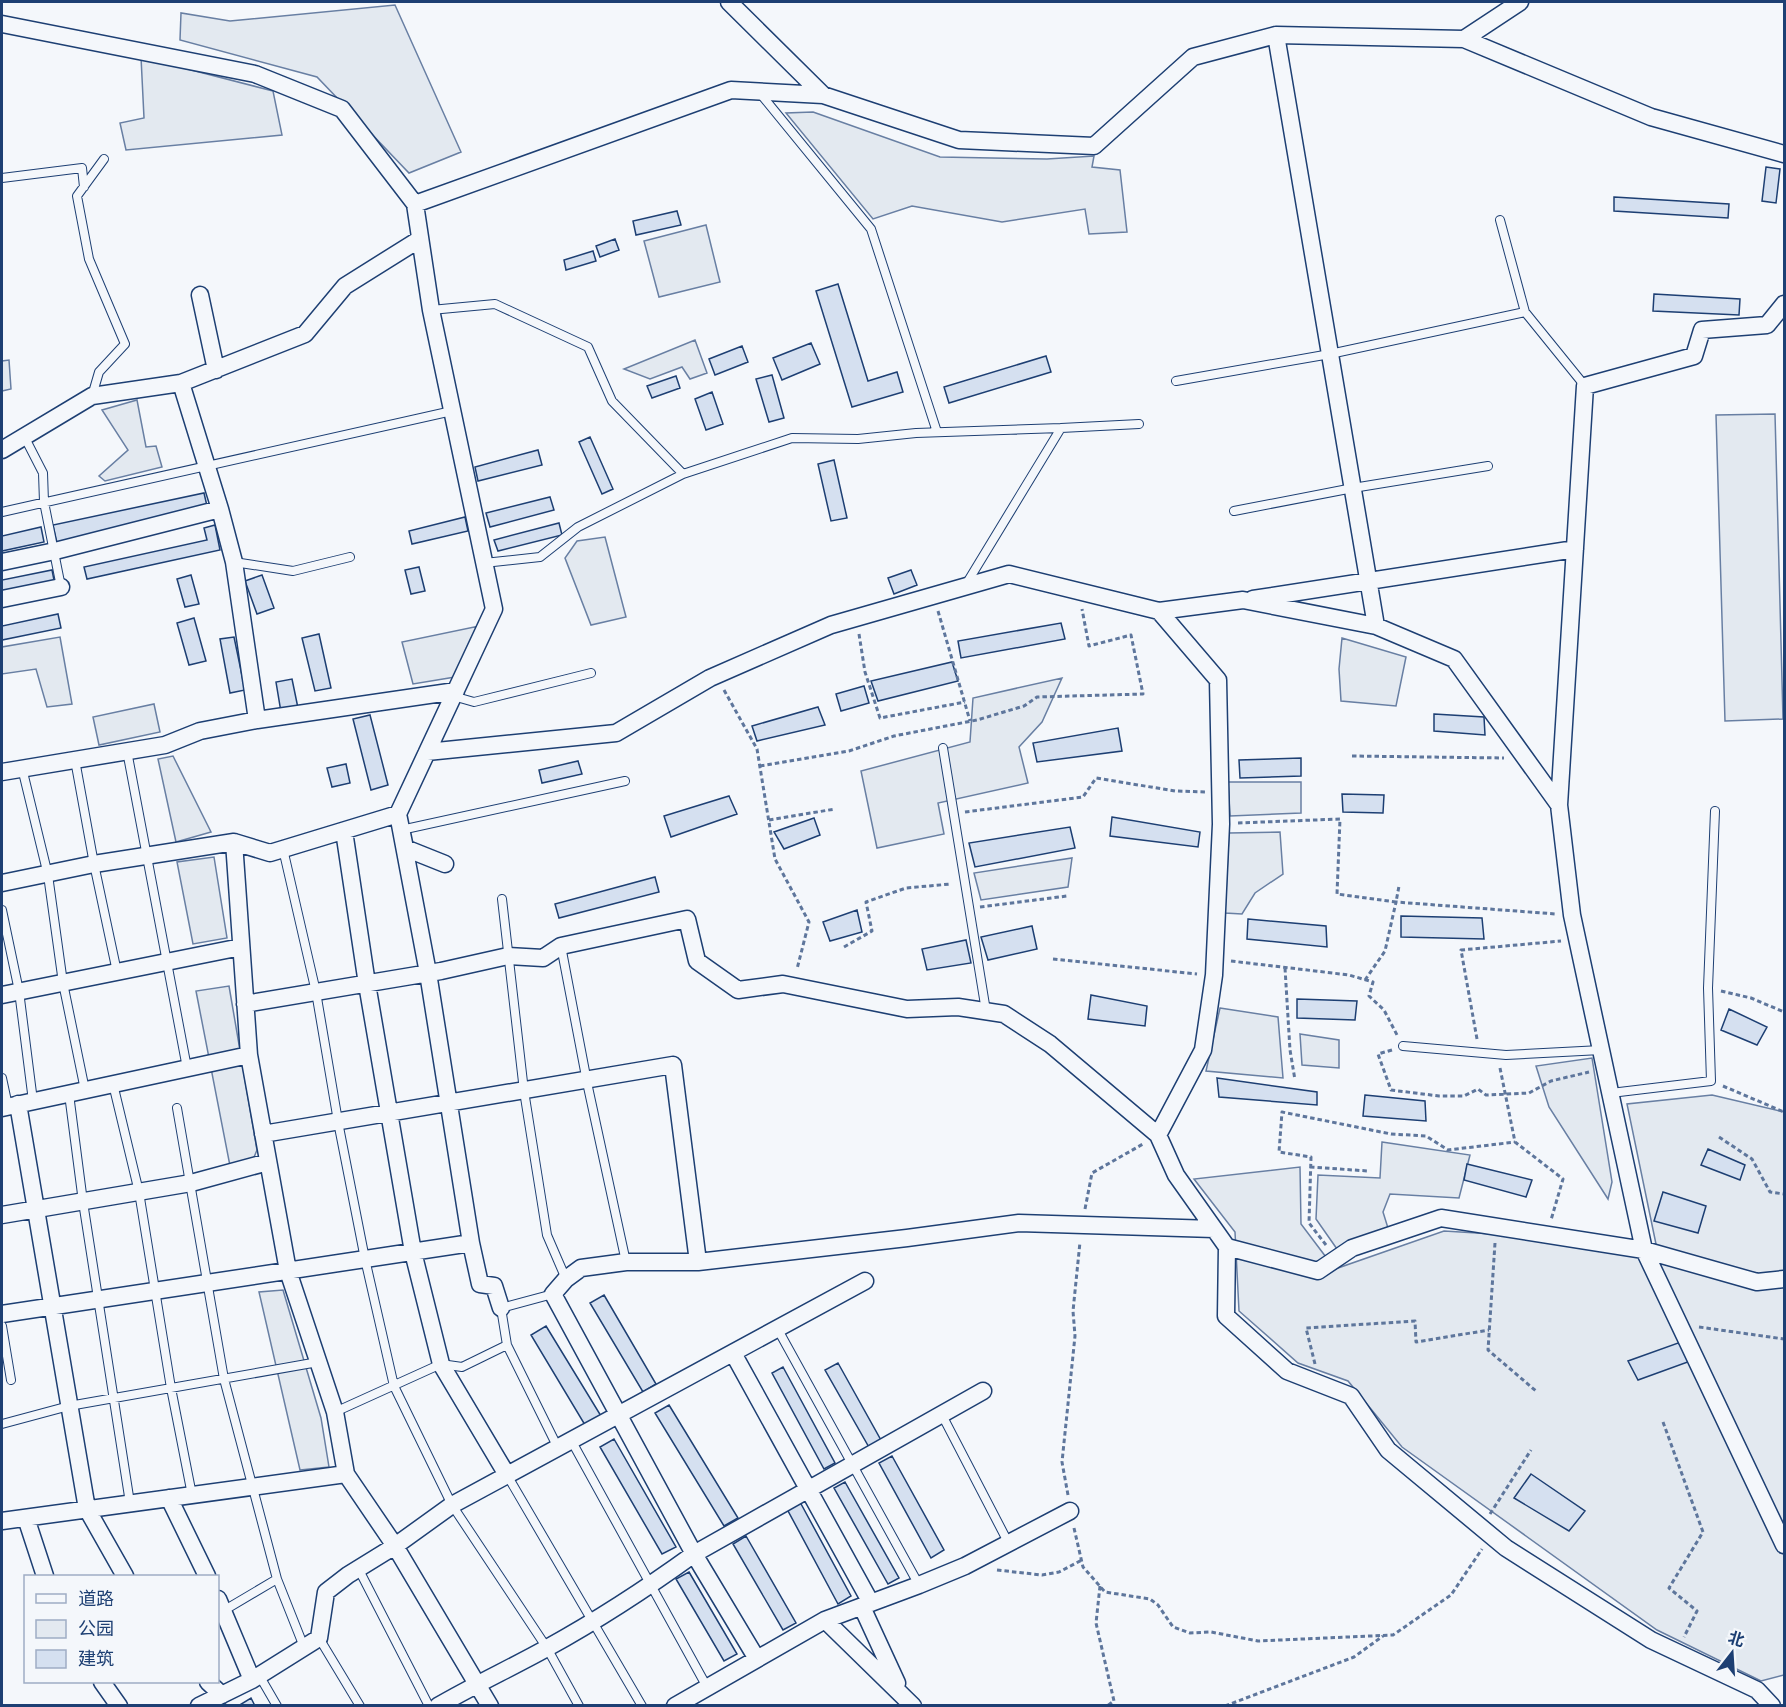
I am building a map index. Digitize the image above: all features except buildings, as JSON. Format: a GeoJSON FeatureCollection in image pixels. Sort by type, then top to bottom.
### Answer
{"type":"FeatureCollection","features":[{"type":"Feature","properties":{"kind":"street"},"geometry":{"type":"LineString","coordinates":[[729,2],[823,95]]}},
{"type":"Feature","properties":{"kind":"street"},"geometry":{"type":"LineString","coordinates":[[1464,39],[1520,2]]}},
{"type":"Feature","properties":{"kind":"street"},"geometry":{"type":"LineString","coordinates":[[2,24],[255,74],[342,109],[415,204],[430,310],[494,609],[427,752],[399,822],[428,973],[471,1243],[480,1284],[494,1286],[501,1308]]}},
{"type":"Feature","properties":{"kind":"street"},"geometry":{"type":"LineString","coordinates":[[1276,35],[1376,626]]}},
{"type":"Feature","properties":{"kind":"street"},"geometry":{"type":"LineString","coordinates":[[415,204],[731,90],[823,95],[959,140],[1094,146],[1193,57],[1276,35],[1464,39],[1651,117],[1785,154]]}},
{"type":"Feature","properties":{"kind":"street"},"geometry":{"type":"LineString","coordinates":[[2,450],[92,396],[182,384],[305,334],[345,286],[420,240]]}},
{"type":"Feature","properties":{"kind":"street"},"geometry":{"type":"LineString","coordinates":[[200,296],[216,370]]}},
{"type":"Feature","properties":{"kind":"street"},"geometry":{"type":"LineString","coordinates":[[1785,304],[1767,325],[1702,330],[1694,356],[1585,386],[1559,805],[1572,915],[1644,1250],[1785,1545]]}},
{"type":"Feature","properties":{"kind":"street"},"geometry":{"type":"LineString","coordinates":[[182,384],[234,562],[257,720]]}},
{"type":"Feature","properties":{"kind":"street"},"geometry":{"type":"LineString","coordinates":[[2,562],[55,551],[220,508]]}},
{"type":"Feature","properties":{"kind":"street"},"geometry":{"type":"LineString","coordinates":[[427,752],[616,733],[716,676],[831,625],[1009,574],[1159,611],[1575,549]]}},
{"type":"Feature","properties":{"kind":"street"},"geometry":{"type":"LineString","coordinates":[[2,600],[61,587]]}},
{"type":"Feature","properties":{"kind":"street"},"geometry":{"type":"LineString","coordinates":[[1243,600],[1376,626],[1454,659],[1559,805]]}},
{"type":"Feature","properties":{"kind":"street"},"geometry":{"type":"LineString","coordinates":[[1158,1136],[1203,1050],[1214,975],[1221,824],[1218,680],[1159,611]]}},
{"type":"Feature","properties":{"kind":"street"},"geometry":{"type":"LineString","coordinates":[[2,772],[165,745],[200,731],[257,720],[454,694]]}},
{"type":"Feature","properties":{"kind":"street"},"geometry":{"type":"LineString","coordinates":[[2,882],[48,875],[94,864],[234,842],[270,853],[344,831],[399,822]]}},
{"type":"Feature","properties":{"kind":"street"},"geometry":{"type":"LineString","coordinates":[[399,822],[405,848],[445,864]]}},
{"type":"Feature","properties":{"kind":"street"},"geometry":{"type":"LineString","coordinates":[[344,831],[367,984],[413,1252],[441,1364],[507,1474]]}},
{"type":"Feature","properties":{"kind":"street"},"geometry":{"type":"LineString","coordinates":[[234,842],[249,1055],[288,1271],[335,1412],[346,1474],[394,1545],[490,1706]]}},
{"type":"Feature","properties":{"kind":"street"},"geometry":{"type":"LineString","coordinates":[[245,1004],[428,973],[508,956],[543,958],[561,946],[687,919],[697,961],[738,990],[783,984],[907,1009],[958,1007],[1004,1014],[1050,1044],[1158,1136],[1176,1175],[1227,1247],[1226,1316],[1287,1371],[1351,1396],[1388,1450],[1506,1548],[1641,1634],[1757,1690],[1772,1706]]}},
{"type":"Feature","properties":{"kind":"street"},"geometry":{"type":"LineString","coordinates":[[2,995],[241,947]]}},
{"type":"Feature","properties":{"kind":"street"},"geometry":{"type":"LineString","coordinates":[[124,1575],[87,1509],[15,1105],[249,1055]]}},
{"type":"Feature","properties":{"kind":"street"},"geometry":{"type":"LineString","coordinates":[[263,1134],[673,1065],[698,1262]]}},
{"type":"Feature","properties":{"kind":"street"},"geometry":{"type":"LineString","coordinates":[[2,1215],[191,1183],[268,1162]]}},
{"type":"Feature","properties":{"kind":"street"},"geometry":{"type":"LineString","coordinates":[[1227,1247],[1318,1271],[1352,1248],[1441,1218],[1644,1250],[1757,1282],[1785,1279]]}},
{"type":"Feature","properties":{"kind":"street"},"geometry":{"type":"LineString","coordinates":[[757,1659],[694,1554],[553,1294],[566,1279],[581,1268],[626,1262],[698,1262],[1019,1223],[1214,1229]]}},
{"type":"Feature","properties":{"kind":"street"},"geometry":{"type":"LineString","coordinates":[[2,1314],[471,1243]]}},
{"type":"Feature","properties":{"kind":"street"},"geometry":{"type":"LineString","coordinates":[[199,1706],[255,1677],[311,1643],[326,1592],[452,1505],[865,1281]]}},
{"type":"Feature","properties":{"kind":"street"},"geometry":{"type":"LineString","coordinates":[[733,1353],[809,1490],[867,1605],[902,1692]]}},
{"type":"Feature","properties":{"kind":"street"},"geometry":{"type":"LineString","coordinates":[[438,1706],[547,1648],[650,1586],[694,1554],[983,1392]]}},
{"type":"Feature","properties":{"kind":"street"},"geometry":{"type":"LineString","coordinates":[[2,1521],[346,1474]]}},
{"type":"Feature","properties":{"kind":"street"},"geometry":{"type":"LineString","coordinates":[[169,1498],[207,1575]]}},
{"type":"Feature","properties":{"kind":"street"},"geometry":{"type":"LineString","coordinates":[[683,1704],[707,1687],[825,1620],[965,1566],[1070,1510]]}},
{"type":"Feature","properties":{"kind":"street"},"geometry":{"type":"LineString","coordinates":[[26,1518],[45,1575]]}},
{"type":"Feature","properties":{"kind":"street"},"geometry":{"type":"LineString","coordinates":[[220,1605],[255,1677]]}},
{"type":"Feature","properties":{"kind":"street"},"geometry":{"type":"LineString","coordinates":[[825,1620],[902,1692],[913,1706]]}},
{"type":"Feature","properties":{"kind":"street"},"geometry":{"type":"LineString","coordinates":[[103,1683],[118,1706]]}},
{"type":"Feature","properties":{"kind":"street"},"geometry":{"type":"LineString","coordinates":[[209,1683],[222,1695]]}},
{"type":"Feature","properties":{"kind":"lane"},"geometry":{"type":"LineString","coordinates":[[759,92],[871,229],[936,432]]}},
{"type":"Feature","properties":{"kind":"lane"},"geometry":{"type":"LineString","coordinates":[[92,396],[99,372],[125,344],[89,259],[77,196],[104,159]]}},
{"type":"Feature","properties":{"kind":"lane"},"geometry":{"type":"LineString","coordinates":[[2,178],[82,168],[84,187]]}},
{"type":"Feature","properties":{"kind":"lane"},"geometry":{"type":"LineString","coordinates":[[1500,220],[1525,312],[1585,386]]}},
{"type":"Feature","properties":{"kind":"lane"},"geometry":{"type":"LineString","coordinates":[[430,310],[495,304],[588,347],[612,401],[683,474]]}},
{"type":"Feature","properties":{"kind":"lane"},"geometry":{"type":"LineString","coordinates":[[1176,381],[1330,354],[1525,312]]}},
{"type":"Feature","properties":{"kind":"lane"},"geometry":{"type":"LineString","coordinates":[[2,512],[452,411]]}},
{"type":"Feature","properties":{"kind":"lane"},"geometry":{"type":"LineString","coordinates":[[484,563],[540,557],[578,527],[683,474],[792,438],[858,439],[936,432],[1138,424]]}},
{"type":"Feature","properties":{"kind":"lane"},"geometry":{"type":"LineString","coordinates":[[965,586],[1061,428]]}},
{"type":"Feature","properties":{"kind":"lane"},"geometry":{"type":"LineString","coordinates":[[24,436],[42,473],[44,502],[61,587]]}},
{"type":"Feature","properties":{"kind":"lane"},"geometry":{"type":"LineString","coordinates":[[1234,511],[1353,488],[1488,466]]}},
{"type":"Feature","properties":{"kind":"lane"},"geometry":{"type":"LineString","coordinates":[[234,562],[293,571],[350,557]]}},
{"type":"Feature","properties":{"kind":"lane"},"geometry":{"type":"LineString","coordinates":[[454,694],[474,702],[591,673]]}},
{"type":"Feature","properties":{"kind":"lane"},"geometry":{"type":"LineString","coordinates":[[943,748],[986,1011]]}},
{"type":"Feature","properties":{"kind":"lane"},"geometry":{"type":"LineString","coordinates":[[127,751],[187,1068]]}},
{"type":"Feature","properties":{"kind":"lane"},"geometry":{"type":"LineString","coordinates":[[75,760],[117,972]]}},
{"type":"Feature","properties":{"kind":"lane"},"geometry":{"type":"LineString","coordinates":[[22,768],[48,875],[77,1092],[83,1202],[130,1503]]}},
{"type":"Feature","properties":{"kind":"lane"},"geometry":{"type":"LineString","coordinates":[[399,822],[625,781]]}},
{"type":"Feature","properties":{"kind":"lane"},"geometry":{"type":"LineString","coordinates":[[1611,1093],[1711,1082],[1708,988],[1715,811]]}},
{"type":"Feature","properties":{"kind":"lane"},"geometry":{"type":"LineString","coordinates":[[283,849],[316,992],[365,1259],[394,1386],[452,1505],[547,1648],[579,1706]]}},
{"type":"Feature","properties":{"kind":"lane"},"geometry":{"type":"LineString","coordinates":[[502,899],[524,1091],[547,1235],[566,1279]]}},
{"type":"Feature","properties":{"kind":"lane"},"geometry":{"type":"LineString","coordinates":[[2,910],[19,991],[15,1105]]}},
{"type":"Feature","properties":{"kind":"lane"},"geometry":{"type":"LineString","coordinates":[[561,946],[626,1262]]}},
{"type":"Feature","properties":{"kind":"lane"},"geometry":{"type":"LineString","coordinates":[[1403,1046],[1498,1054],[1601,1050]]}},
{"type":"Feature","properties":{"kind":"lane"},"geometry":{"type":"LineString","coordinates":[[2,1078],[15,1105]]}},
{"type":"Feature","properties":{"kind":"lane"},"geometry":{"type":"LineString","coordinates":[[113,1084],[139,1192],[171,1388],[192,1495]]}},
{"type":"Feature","properties":{"kind":"lane"},"geometry":{"type":"LineString","coordinates":[[177,1108],[224,1379],[277,1579],[311,1643],[360,1706]]}},
{"type":"Feature","properties":{"kind":"lane"},"geometry":{"type":"LineString","coordinates":[[553,1294],[501,1308],[507,1345],[707,1687]]}},
{"type":"Feature","properties":{"kind":"lane"},"geometry":{"type":"LineString","coordinates":[[2,1326],[11,1380]]}},
{"type":"Feature","properties":{"kind":"lane"},"geometry":{"type":"LineString","coordinates":[[777,1329],[919,1585]]}},
{"type":"Feature","properties":{"kind":"lane"},"geometry":{"type":"LineString","coordinates":[[335,1412],[441,1364],[462,1367],[507,1345]]}},
{"type":"Feature","properties":{"kind":"lane"},"geometry":{"type":"LineString","coordinates":[[2,1424],[69,1406],[318,1362]]}},
{"type":"Feature","properties":{"kind":"lane"},"geometry":{"type":"LineString","coordinates":[[942,1415],[1010,1544]]}},
{"type":"Feature","properties":{"kind":"lane"},"geometry":{"type":"LineString","coordinates":[[507,1474],[642,1706]]}},
{"type":"Feature","properties":{"kind":"lane"},"geometry":{"type":"LineString","coordinates":[[358,1568],[429,1706]]}},
{"type":"Feature","properties":{"kind":"lane"},"geometry":{"type":"LineString","coordinates":[[220,1605],[277,1579]]}},
{"type":"Feature","properties":{"kind":"lane"},"geometry":{"type":"LineString","coordinates":[[255,1677],[277,1706]]}},
{"type":"Feature","properties":{"kind":"path"},"geometry":{"type":"LineString","coordinates":[[760,766],[849,751],[894,736],[969,721],[1024,706],[1037,697],[1143,694],[1131,635],[1089,646],[1078,591]]}},
{"type":"Feature","properties":{"kind":"path"},"geometry":{"type":"LineString","coordinates":[[933,596],[969,721]]}},
{"type":"Feature","properties":{"kind":"path"},"geometry":{"type":"LineString","coordinates":[[856,618],[865,672],[880,718],[964,702]]}},
{"type":"Feature","properties":{"kind":"path"},"geometry":{"type":"LineString","coordinates":[[716,676],[758,749],[775,859],[809,922],[793,986]]}},
{"type":"Feature","properties":{"kind":"path"},"geometry":{"type":"LineString","coordinates":[[1352,756],[1524,758]]}},
{"type":"Feature","properties":{"kind":"path"},"geometry":{"type":"LineString","coordinates":[[954,813],[1083,797],[1096,778],[1174,791],[1220,792]]}},
{"type":"Feature","properties":{"kind":"path"},"geometry":{"type":"LineString","coordinates":[[769,820],[835,809]]}},
{"type":"Feature","properties":{"kind":"path"},"geometry":{"type":"LineString","coordinates":[[1221,824],[1340,819],[1337,894],[1396,902],[1572,915]]}},
{"type":"Feature","properties":{"kind":"path"},"geometry":{"type":"LineString","coordinates":[[844,947],[872,931],[866,902],[906,888],[965,882]]}},
{"type":"Feature","properties":{"kind":"path"},"geometry":{"type":"LineString","coordinates":[[1365,980],[1385,951],[1399,885]]}},
{"type":"Feature","properties":{"kind":"path"},"geometry":{"type":"LineString","coordinates":[[970,909],[1067,896]]}},
{"type":"Feature","properties":{"kind":"path"},"geometry":{"type":"LineString","coordinates":[[1479,1053],[1461,950],[1577,939]]}},
{"type":"Feature","properties":{"kind":"path"},"geometry":{"type":"LineString","coordinates":[[1053,959],[1214,975]]}},
{"type":"Feature","properties":{"kind":"path"},"geometry":{"type":"LineString","coordinates":[[1285,968],[1290,1050],[1295,1080]]}},
{"type":"Feature","properties":{"kind":"path"},"geometry":{"type":"LineString","coordinates":[[1708,988],[1751,998],[1785,1012]]}},
{"type":"Feature","properties":{"kind":"path"},"geometry":{"type":"LineString","coordinates":[[1498,1054],[1515,1142],[1563,1179],[1546,1234]]}},
{"type":"Feature","properties":{"kind":"path"},"geometry":{"type":"LineString","coordinates":[[1711,1082],[1785,1112]]}},
{"type":"Feature","properties":{"kind":"path"},"geometry":{"type":"LineString","coordinates":[[1336,1259],[1309,1223],[1311,1157],[1279,1152],[1282,1112],[1391,1134],[1426,1136],[1448,1150],[1515,1142]]}},
{"type":"Feature","properties":{"kind":"path"},"geometry":{"type":"LineString","coordinates":[[1158,1136],[1092,1173],[1082,1225],[1073,1311],[1076,1336],[1062,1462],[1083,1568],[1105,1592],[1150,1599],[1158,1605],[1173,1627],[1190,1633],[1211,1632],[1258,1641],[1393,1635],[1450,1595],[1531,1450]]}},
{"type":"Feature","properties":{"kind":"path"},"geometry":{"type":"LineString","coordinates":[[1719,1137],[1752,1159],[1770,1192],[1785,1194]]}},
{"type":"Feature","properties":{"kind":"path"},"geometry":{"type":"LineString","coordinates":[[1310,1167],[1368,1171]]}},
{"type":"Feature","properties":{"kind":"path"},"geometry":{"type":"LineString","coordinates":[[1496,1227],[1488,1350],[1536,1391]]}},
{"type":"Feature","properties":{"kind":"path"},"geometry":{"type":"LineString","coordinates":[[1320,1383],[1306,1328],[1415,1321],[1416,1342],[1489,1330]]}},
{"type":"Feature","properties":{"kind":"path"},"geometry":{"type":"LineString","coordinates":[[1679,1324],[1785,1338]]}},
{"type":"Feature","properties":{"kind":"path"},"geometry":{"type":"LineString","coordinates":[[1663,1422],[1703,1532],[1669,1588],[1697,1611],[1676,1652]]}},
{"type":"Feature","properties":{"kind":"path"},"geometry":{"type":"LineString","coordinates":[[965,1566],[1042,1575],[1059,1572],[1082,1560]]}},
{"type":"Feature","properties":{"kind":"path"},"geometry":{"type":"LineString","coordinates":[[1100,1586],[1096,1623],[1114,1701],[1107,1706]]}},
{"type":"Feature","properties":{"kind":"path"},"geometry":{"type":"LineString","coordinates":[[1225,1706],[1354,1657],[1384,1635]]}},
{"type":"Feature","properties":{"kind":"green space"},"geometry":{"type":"Polygon","coordinates":[[[395,5],[461,152],[409,173],[317,77],[180,40],[181,13],[230,21],[395,5]]]}},
{"type":"Feature","properties":{"kind":"green space"},"geometry":{"type":"Polygon","coordinates":[[[141,57],[273,91],[282,135],[126,150],[120,123],[144,118],[141,57]]]}},
{"type":"Feature","properties":{"kind":"green space"},"geometry":{"type":"Polygon","coordinates":[[[813,112],[940,157],[1047,159],[1094,156],[1092,167],[1120,170],[1127,232],[1089,234],[1085,209],[1002,222],[912,206],[873,219],[786,113],[813,112]]]}},
{"type":"Feature","properties":{"kind":"green space"},"geometry":{"type":"Polygon","coordinates":[[[706,225],[720,282],[659,297],[644,241],[706,225]]]}},
{"type":"Feature","properties":{"kind":"green space"},"geometry":{"type":"Polygon","coordinates":[[[695,340],[707,373],[690,379],[682,367],[650,379],[624,369],[695,340]]]}},
{"type":"Feature","properties":{"kind":"green space"},"geometry":{"type":"Polygon","coordinates":[[[9,360],[11,389],[2,391],[2,361],[9,360]]]}},
{"type":"Feature","properties":{"kind":"green space"},"geometry":{"type":"Polygon","coordinates":[[[137,400],[146,447],[156,446],[162,467],[105,481],[99,476],[128,450],[102,410],[137,400]]]}},
{"type":"Feature","properties":{"kind":"green space"},"geometry":{"type":"Polygon","coordinates":[[[1775,414],[1783,719],[1725,721],[1716,415],[1775,414]]]}},
{"type":"Feature","properties":{"kind":"green space"},"geometry":{"type":"Polygon","coordinates":[[[605,537],[626,617],[591,625],[565,558],[577,541],[605,537]]]}},
{"type":"Feature","properties":{"kind":"green space"},"geometry":{"type":"Polygon","coordinates":[[[479,626],[455,677],[413,684],[402,642],[479,626]]]}},
{"type":"Feature","properties":{"kind":"green space"},"geometry":{"type":"Polygon","coordinates":[[[60,637],[72,704],[47,707],[36,669],[2,674],[2,647],[60,637]]]}},
{"type":"Feature","properties":{"kind":"green space"},"geometry":{"type":"Polygon","coordinates":[[[1342,638],[1406,657],[1396,706],[1341,701],[1339,669],[1342,638]]]}},
{"type":"Feature","properties":{"kind":"green space"},"geometry":{"type":"Polygon","coordinates":[[[1062,678],[1042,722],[1019,747],[1028,783],[938,803],[944,834],[877,848],[861,771],[970,742],[973,698],[1062,678]]]}},
{"type":"Feature","properties":{"kind":"green space"},"geometry":{"type":"Polygon","coordinates":[[[154,704],[160,732],[99,745],[93,717],[154,704]]]}},
{"type":"Feature","properties":{"kind":"green space"},"geometry":{"type":"Polygon","coordinates":[[[173,756],[211,832],[176,842],[158,759],[173,756]]]}},
{"type":"Feature","properties":{"kind":"green space"},"geometry":{"type":"Polygon","coordinates":[[[1228,782],[1301,782],[1301,813],[1230,816],[1228,782]]]}},
{"type":"Feature","properties":{"kind":"green space"},"geometry":{"type":"Polygon","coordinates":[[[1280,832],[1283,874],[1255,893],[1242,914],[1225,913],[1229,833],[1280,832]]]}},
{"type":"Feature","properties":{"kind":"green space"},"geometry":{"type":"Polygon","coordinates":[[[214,857],[227,938],[193,944],[177,862],[214,857]]]}},
{"type":"Feature","properties":{"kind":"green space"},"geometry":{"type":"Polygon","coordinates":[[[1072,858],[1068,887],[981,900],[974,873],[1072,858]]]}},
{"type":"Feature","properties":{"kind":"green space"},"geometry":{"type":"Polygon","coordinates":[[[229,986],[257,1150],[252,1162],[230,1166],[196,991],[229,986]]]}},
{"type":"Feature","properties":{"kind":"green space"},"geometry":{"type":"Polygon","coordinates":[[[1220,1008],[1278,1017],[1283,1078],[1206,1071],[1220,1008]]]}},
{"type":"Feature","properties":{"kind":"green space"},"geometry":{"type":"Polygon","coordinates":[[[1300,1034],[1339,1040],[1339,1068],[1302,1065],[1300,1034]]]}},
{"type":"Feature","properties":{"kind":"green space"},"geometry":{"type":"Polygon","coordinates":[[[1592,1058],[1612,1182],[1608,1199],[1549,1107],[1536,1066],[1592,1058]]]}},
{"type":"Feature","properties":{"kind":"green space"},"geometry":{"type":"Polygon","coordinates":[[[1712,1095],[1784,1112],[1784,1675],[1761,1681],[1657,1630],[1402,1447],[1348,1381],[1298,1363],[1239,1311],[1235,1232],[1194,1179],[1300,1167],[1301,1224],[1335,1269],[1444,1231],[1656,1244],[1627,1104],[1712,1095]]]}},
{"type":"Feature","properties":{"kind":"green space"},"geometry":{"type":"Polygon","coordinates":[[[1382,1142],[1470,1155],[1459,1198],[1390,1194],[1383,1212],[1388,1228],[1337,1249],[1316,1219],[1318,1175],[1380,1178],[1382,1142]]]}},
{"type":"Feature","properties":{"kind":"green space"},"geometry":{"type":"Polygon","coordinates":[[[283,1290],[321,1418],[329,1467],[300,1470],[259,1292],[283,1290]]]}}]}
